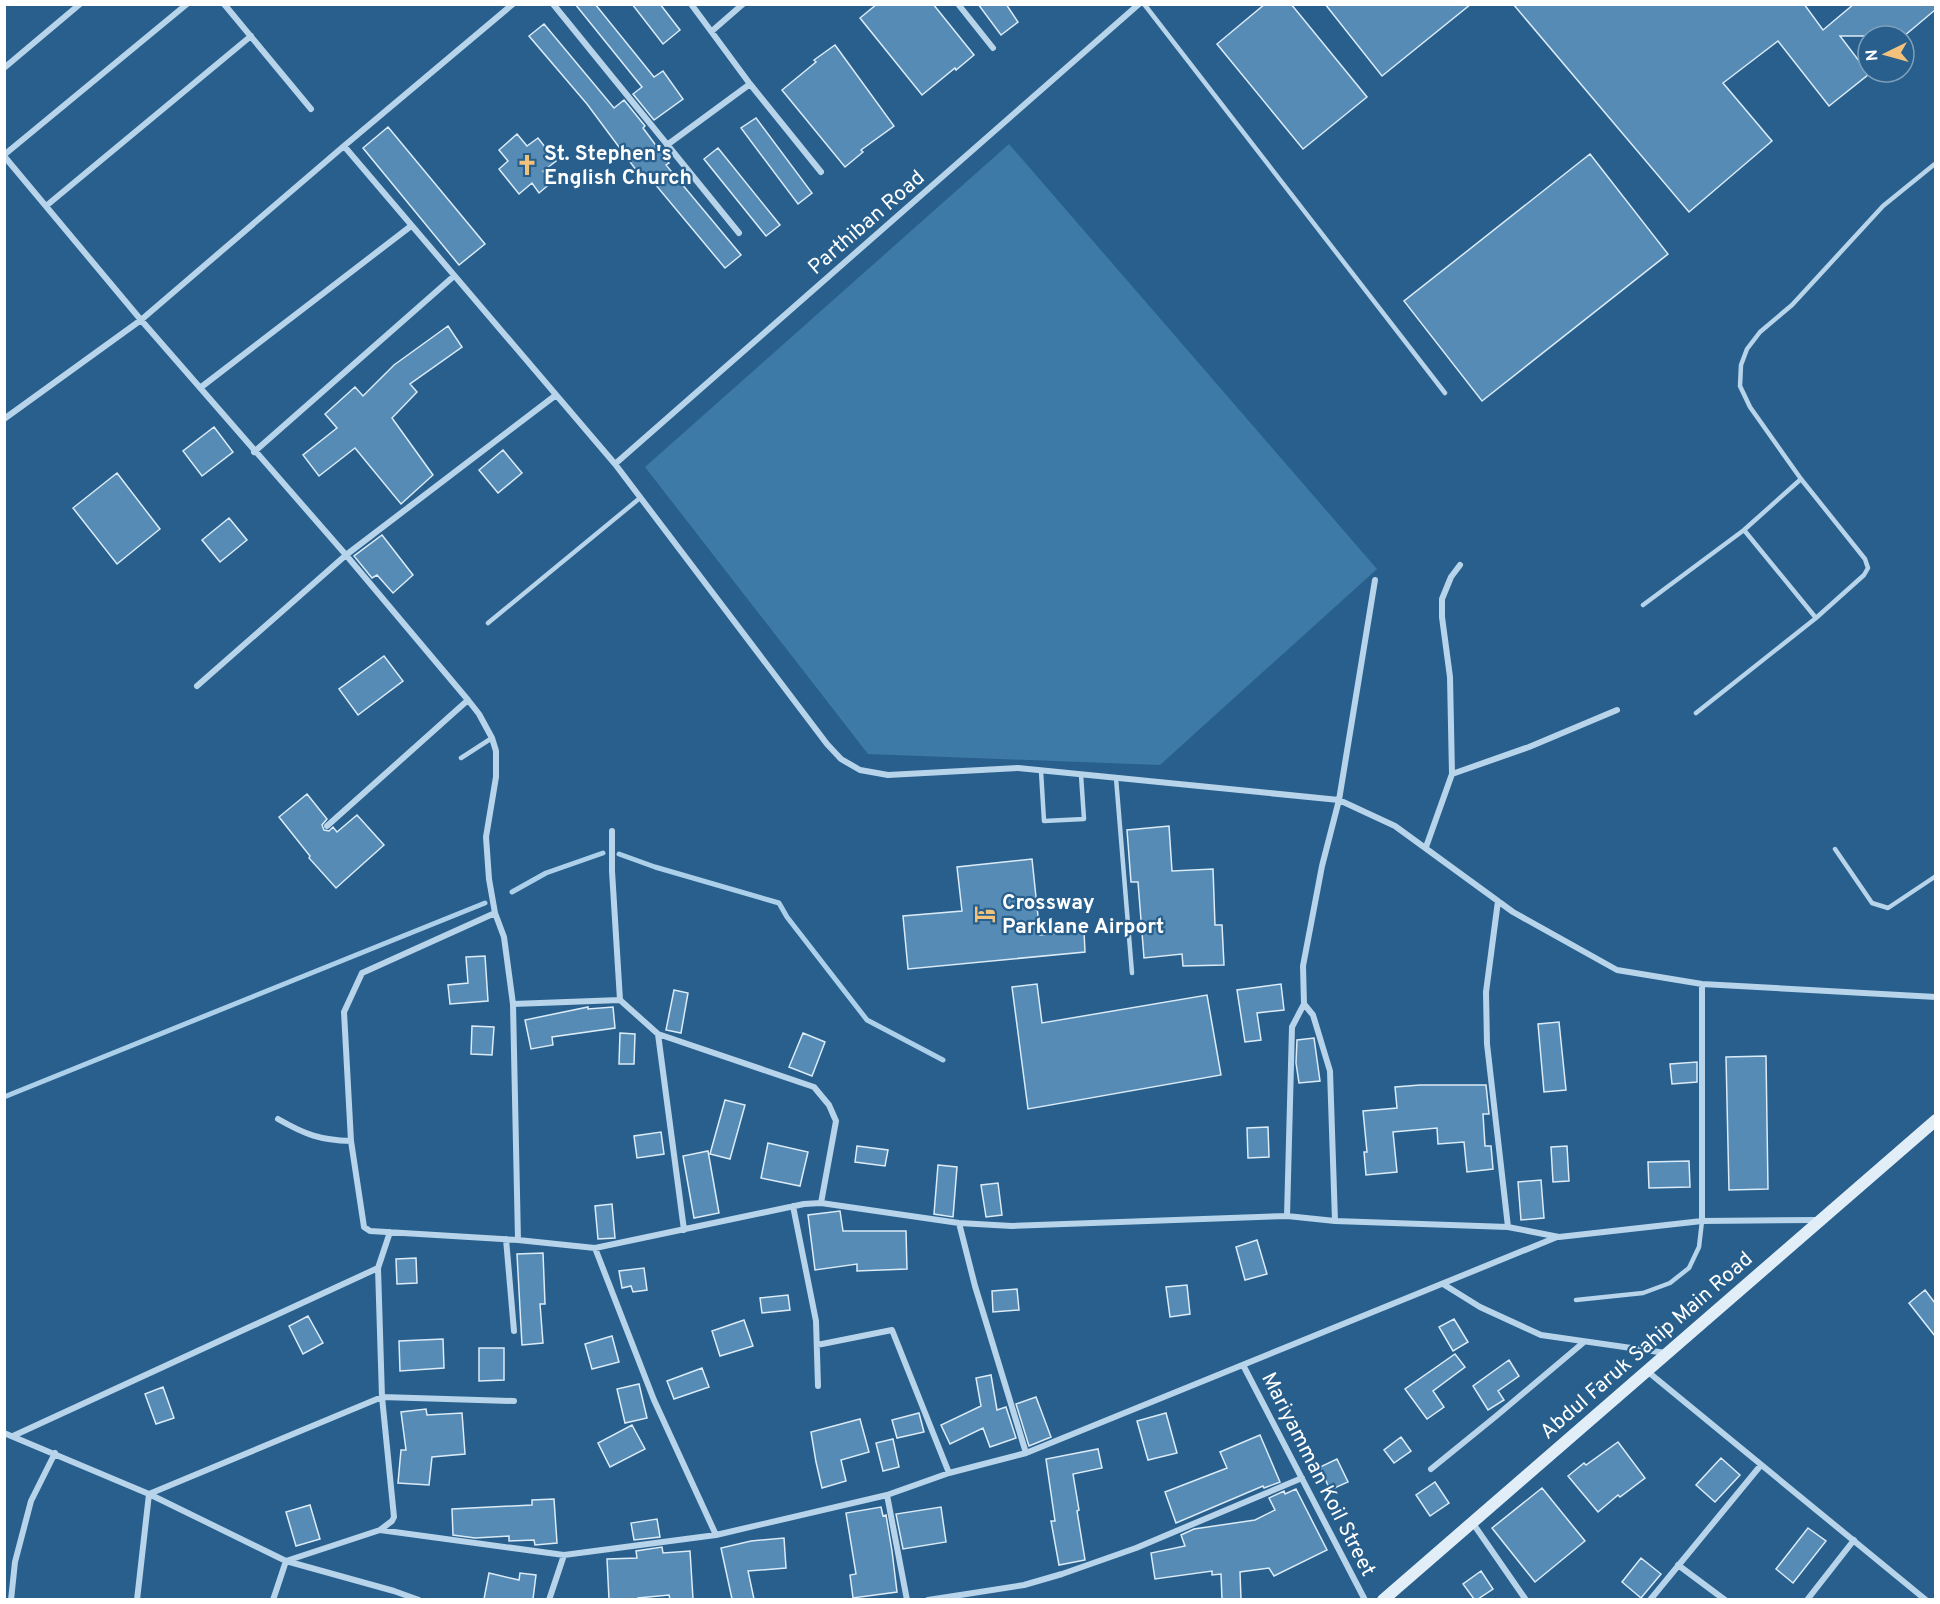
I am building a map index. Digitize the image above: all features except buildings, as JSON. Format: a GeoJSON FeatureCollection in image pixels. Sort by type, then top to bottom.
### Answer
{"type":"FeatureCollection","features":[{"type":"Feature","properties":{"kind":"street"},"geometry":{"type":"LineString","coordinates":[[4,68],[80,4]]}},
{"type":"Feature","properties":{"kind":"street"},"geometry":{"type":"LineString","coordinates":[[187,4],[4,156],[141,320],[346,555],[468,700],[479,714],[492,738],[496,750],[496,777],[486,837],[489,879],[495,913],[504,937],[513,1004],[518,1240]]}},
{"type":"Feature","properties":{"kind":"street"},"geometry":{"type":"LineString","coordinates":[[224,4],[311,109]]}},
{"type":"Feature","properties":{"kind":"street"},"geometry":{"type":"LineString","coordinates":[[4,419],[141,320],[513,4]]}},
{"type":"Feature","properties":{"kind":"street"},"geometry":{"type":"LineString","coordinates":[[553,4],[739,233]]}},
{"type":"Feature","properties":{"kind":"street"},"geometry":{"type":"LineString","coordinates":[[691,4],[750,84],[821,172]]}},
{"type":"Feature","properties":{"kind":"street"},"geometry":{"type":"LineString","coordinates":[[712,31],[743,4]]}},
{"type":"Feature","properties":{"kind":"street"},"geometry":{"type":"LineString","coordinates":[[958,4],[993,48]]}},
{"type":"Feature","properties":{"kind":"street","name":"Parthiban Road"},"geometry":{"type":"LineString","coordinates":[[615,464],[1139,4]]}},
{"type":"Feature","properties":{"kind":"street"},"geometry":{"type":"LineString","coordinates":[[46,207],[251,36]]}},
{"type":"Feature","properties":{"kind":"street"},"geometry":{"type":"LineString","coordinates":[[668,145],[750,84]]}},
{"type":"Feature","properties":{"kind":"street"},"geometry":{"type":"LineString","coordinates":[[344,146],[615,464],[827,744],[841,759],[860,770],[888,776],[1018,768],[1339,800],[1395,826],[1513,912],[1617,970],[1702,984],[1935,997]]}},
{"type":"Feature","properties":{"kind":"street"},"geometry":{"type":"LineString","coordinates":[[200,388],[411,226]]}},
{"type":"Feature","properties":{"kind":"street"},"geometry":{"type":"LineString","coordinates":[[254,452],[454,276]]}},
{"type":"Feature","properties":{"kind":"street"},"geometry":{"type":"LineString","coordinates":[[197,686],[346,555],[556,395]]}},
{"type":"Feature","properties":{"kind":"street"},"geometry":{"type":"LineString","coordinates":[[1425,847],[1452,774],[1450,677],[1442,617],[1442,599],[1451,577],[1460,565]]}},
{"type":"Feature","properties":{"kind":"street"},"geometry":{"type":"LineString","coordinates":[[1287,1216],[1292,1027],[1304,1004],[1303,966],[1322,866],[1339,800],[1375,580]]}},
{"type":"Feature","properties":{"kind":"street"},"geometry":{"type":"LineString","coordinates":[[327,826],[468,700]]}},
{"type":"Feature","properties":{"kind":"street"},"geometry":{"type":"LineString","coordinates":[[1452,774],[1529,747],[1617,710]]}},
{"type":"Feature","properties":{"kind":"street"},"geometry":{"type":"LineString","coordinates":[[612,831],[612,871],[621,1000],[658,1034],[814,1087],[829,1105],[836,1120],[820,1203]]}},
{"type":"Feature","properties":{"kind":"street"},"geometry":{"type":"LineString","coordinates":[[1498,901],[1486,992],[1487,1044],[1508,1227]]}},
{"type":"Feature","properties":{"kind":"street"},"geometry":{"type":"LineString","coordinates":[[495,913],[362,973],[344,1012],[351,1141],[364,1227],[370,1231],[506,1239],[595,1248],[793,1206],[820,1203],[959,1223],[1012,1226],[1287,1216],[1335,1221],[1508,1227],[1559,1237]]}},
{"type":"Feature","properties":{"kind":"street"},"geometry":{"type":"LineString","coordinates":[[1702,984],[1702,1221]]}},
{"type":"Feature","properties":{"kind":"street"},"geometry":{"type":"LineString","coordinates":[[513,1004],[621,1000]]}},
{"type":"Feature","properties":{"kind":"street"},"geometry":{"type":"LineString","coordinates":[[1304,1004],[1313,1015],[1330,1071],[1335,1221]]}},
{"type":"Feature","properties":{"kind":"street"},"geometry":{"type":"LineString","coordinates":[[658,1034],[684,1230]]}},
{"type":"Feature","properties":{"kind":"street"},"geometry":{"type":"LineString","coordinates":[[278,1119],[327,1140],[351,1141]]}},
{"type":"Feature","properties":{"kind":"street","name":"Abdul Faruk Sahip Main Road"},"geometry":{"type":"LineString","coordinates":[[1383,1599],[1935,1120]]}},
{"type":"Feature","properties":{"kind":"street"},"geometry":{"type":"LineString","coordinates":[[793,1206],[816,1321],[818,1386]]}},
{"type":"Feature","properties":{"kind":"street"},"geometry":{"type":"LineString","coordinates":[[380,1530],[564,1555],[716,1535],[887,1495],[949,1473],[1026,1453],[1559,1237],[1702,1221],[1820,1220]]}},
{"type":"Feature","properties":{"kind":"street"},"geometry":{"type":"LineString","coordinates":[[959,1223],[975,1286],[1026,1453]]}},
{"type":"Feature","properties":{"kind":"street"},"geometry":{"type":"LineString","coordinates":[[286,1561],[380,1530],[394,1517],[382,1397],[378,1268],[390,1232]]}},
{"type":"Feature","properties":{"kind":"street"},"geometry":{"type":"LineString","coordinates":[[506,1239],[514,1331]]}},
{"type":"Feature","properties":{"kind":"street"},"geometry":{"type":"LineString","coordinates":[[595,1248],[654,1400],[716,1535]]}},
{"type":"Feature","properties":{"kind":"street"},"geometry":{"type":"LineString","coordinates":[[13,1436],[378,1268]]}},
{"type":"Feature","properties":{"kind":"street"},"geometry":{"type":"LineString","coordinates":[[1443,1284],[1480,1307],[1540,1335],[1667,1353]]}},
{"type":"Feature","properties":{"kind":"street"},"geometry":{"type":"LineString","coordinates":[[817,1345],[892,1330],[949,1473]]}},
{"type":"Feature","properties":{"kind":"street"},"geometry":{"type":"LineString","coordinates":[[1431,1469],[1584,1342]]}},
{"type":"Feature","properties":{"kind":"street","name":"Mariyamman Koil Street"},"geometry":{"type":"LineString","coordinates":[[1244,1365],[1365,1599]]}},
{"type":"Feature","properties":{"kind":"street"},"geometry":{"type":"LineString","coordinates":[[1647,1371],[1926,1599]]}},
{"type":"Feature","properties":{"kind":"street"},"geometry":{"type":"LineString","coordinates":[[149,1494],[382,1397],[514,1401]]}},
{"type":"Feature","properties":{"kind":"street"},"geometry":{"type":"LineString","coordinates":[[4,1433],[149,1494],[286,1561],[419,1599]]}},
{"type":"Feature","properties":{"kind":"street"},"geometry":{"type":"LineString","coordinates":[[11,1599],[15,1562],[31,1501],[55,1454]]}},
{"type":"Feature","properties":{"kind":"street"},"geometry":{"type":"LineString","coordinates":[[1650,1599],[1761,1465]]}},
{"type":"Feature","properties":{"kind":"street"},"geometry":{"type":"LineString","coordinates":[[928,1599],[1024,1585],[1062,1574],[1136,1548],[1302,1478]]}},
{"type":"Feature","properties":{"kind":"street"},"geometry":{"type":"LineString","coordinates":[[137,1599],[149,1494]]}},
{"type":"Feature","properties":{"kind":"street"},"geometry":{"type":"LineString","coordinates":[[887,1495],[908,1599]]}},
{"type":"Feature","properties":{"kind":"street"},"geometry":{"type":"LineString","coordinates":[[1472,1522],[1526,1599]]}},
{"type":"Feature","properties":{"kind":"street"},"geometry":{"type":"LineString","coordinates":[[1807,1599],[1854,1540]]}},
{"type":"Feature","properties":{"kind":"street"},"geometry":{"type":"LineString","coordinates":[[549,1599],[564,1555]]}},
{"type":"Feature","properties":{"kind":"street"},"geometry":{"type":"LineString","coordinates":[[273,1599],[286,1561]]}},
{"type":"Feature","properties":{"kind":"street"},"geometry":{"type":"LineString","coordinates":[[1678,1565],[1725,1599]]}},
{"type":"Feature","properties":{"kind":"street"},"geometry":{"type":"LineString","coordinates":[[392,1599],[394,1591]]}},
{"type":"Feature","properties":{"kind":"lane"},"geometry":{"type":"LineString","coordinates":[[1144,4],[1444,393]]}},
{"type":"Feature","properties":{"kind":"lane"},"geometry":{"type":"LineString","coordinates":[[1696,713],[1816,618],[1864,575],[1868,568],[1865,559],[1802,479],[1750,407],[1740,386],[1741,365],[1747,349],[1760,332],[1792,305],[1882,206],[1935,162]]}},
{"type":"Feature","properties":{"kind":"lane"},"geometry":{"type":"LineString","coordinates":[[1643,605],[1744,530],[1802,479]]}},
{"type":"Feature","properties":{"kind":"lane"},"geometry":{"type":"LineString","coordinates":[[488,623],[640,498]]}},
{"type":"Feature","properties":{"kind":"lane"},"geometry":{"type":"LineString","coordinates":[[1744,530],[1816,618]]}},
{"type":"Feature","properties":{"kind":"lane"},"geometry":{"type":"LineString","coordinates":[[461,758],[492,738]]}},
{"type":"Feature","properties":{"kind":"lane"},"geometry":{"type":"LineString","coordinates":[[1041,771],[1044,821],[1084,819],[1081,775]]}},
{"type":"Feature","properties":{"kind":"lane"},"geometry":{"type":"LineString","coordinates":[[1116,778],[1132,973]]}},
{"type":"Feature","properties":{"kind":"lane"},"geometry":{"type":"LineString","coordinates":[[1835,849],[1872,903],[1881,907],[1888,908],[1935,876]]}},
{"type":"Feature","properties":{"kind":"lane"},"geometry":{"type":"LineString","coordinates":[[1576,1300],[1643,1293],[1670,1283],[1689,1268],[1699,1247],[1702,1221]]}},
{"type":"Feature","properties":{"kind":"shaded area"},"geometry":{"type":"Polygon","coordinates":[[[1009,144],[1377,569],[1160,765],[868,754],[645,467],[1009,144]]]}},
{"type":"Feature","properties":{"kind":"waterway"},"geometry":{"type":"LineString","coordinates":[[512,892],[546,873],[603,853]]}},
{"type":"Feature","properties":{"kind":"waterway"},"geometry":{"type":"LineString","coordinates":[[619,854],[655,867],[779,903],[787,917],[867,1020],[943,1060]]}},
{"type":"Feature","properties":{"kind":"waterway"},"geometry":{"type":"LineString","coordinates":[[4,1097],[485,903]]}},
{"type":"Feature","properties":{"kind":"place","name":"St. Stephen's English Church"},"geometry":{"type":"Point","coordinates":[527,165]}},
{"type":"Feature","properties":{"kind":"place","name":"Crossway Parklane Airport"},"geometry":{"type":"Point","coordinates":[985,914]}}]}
